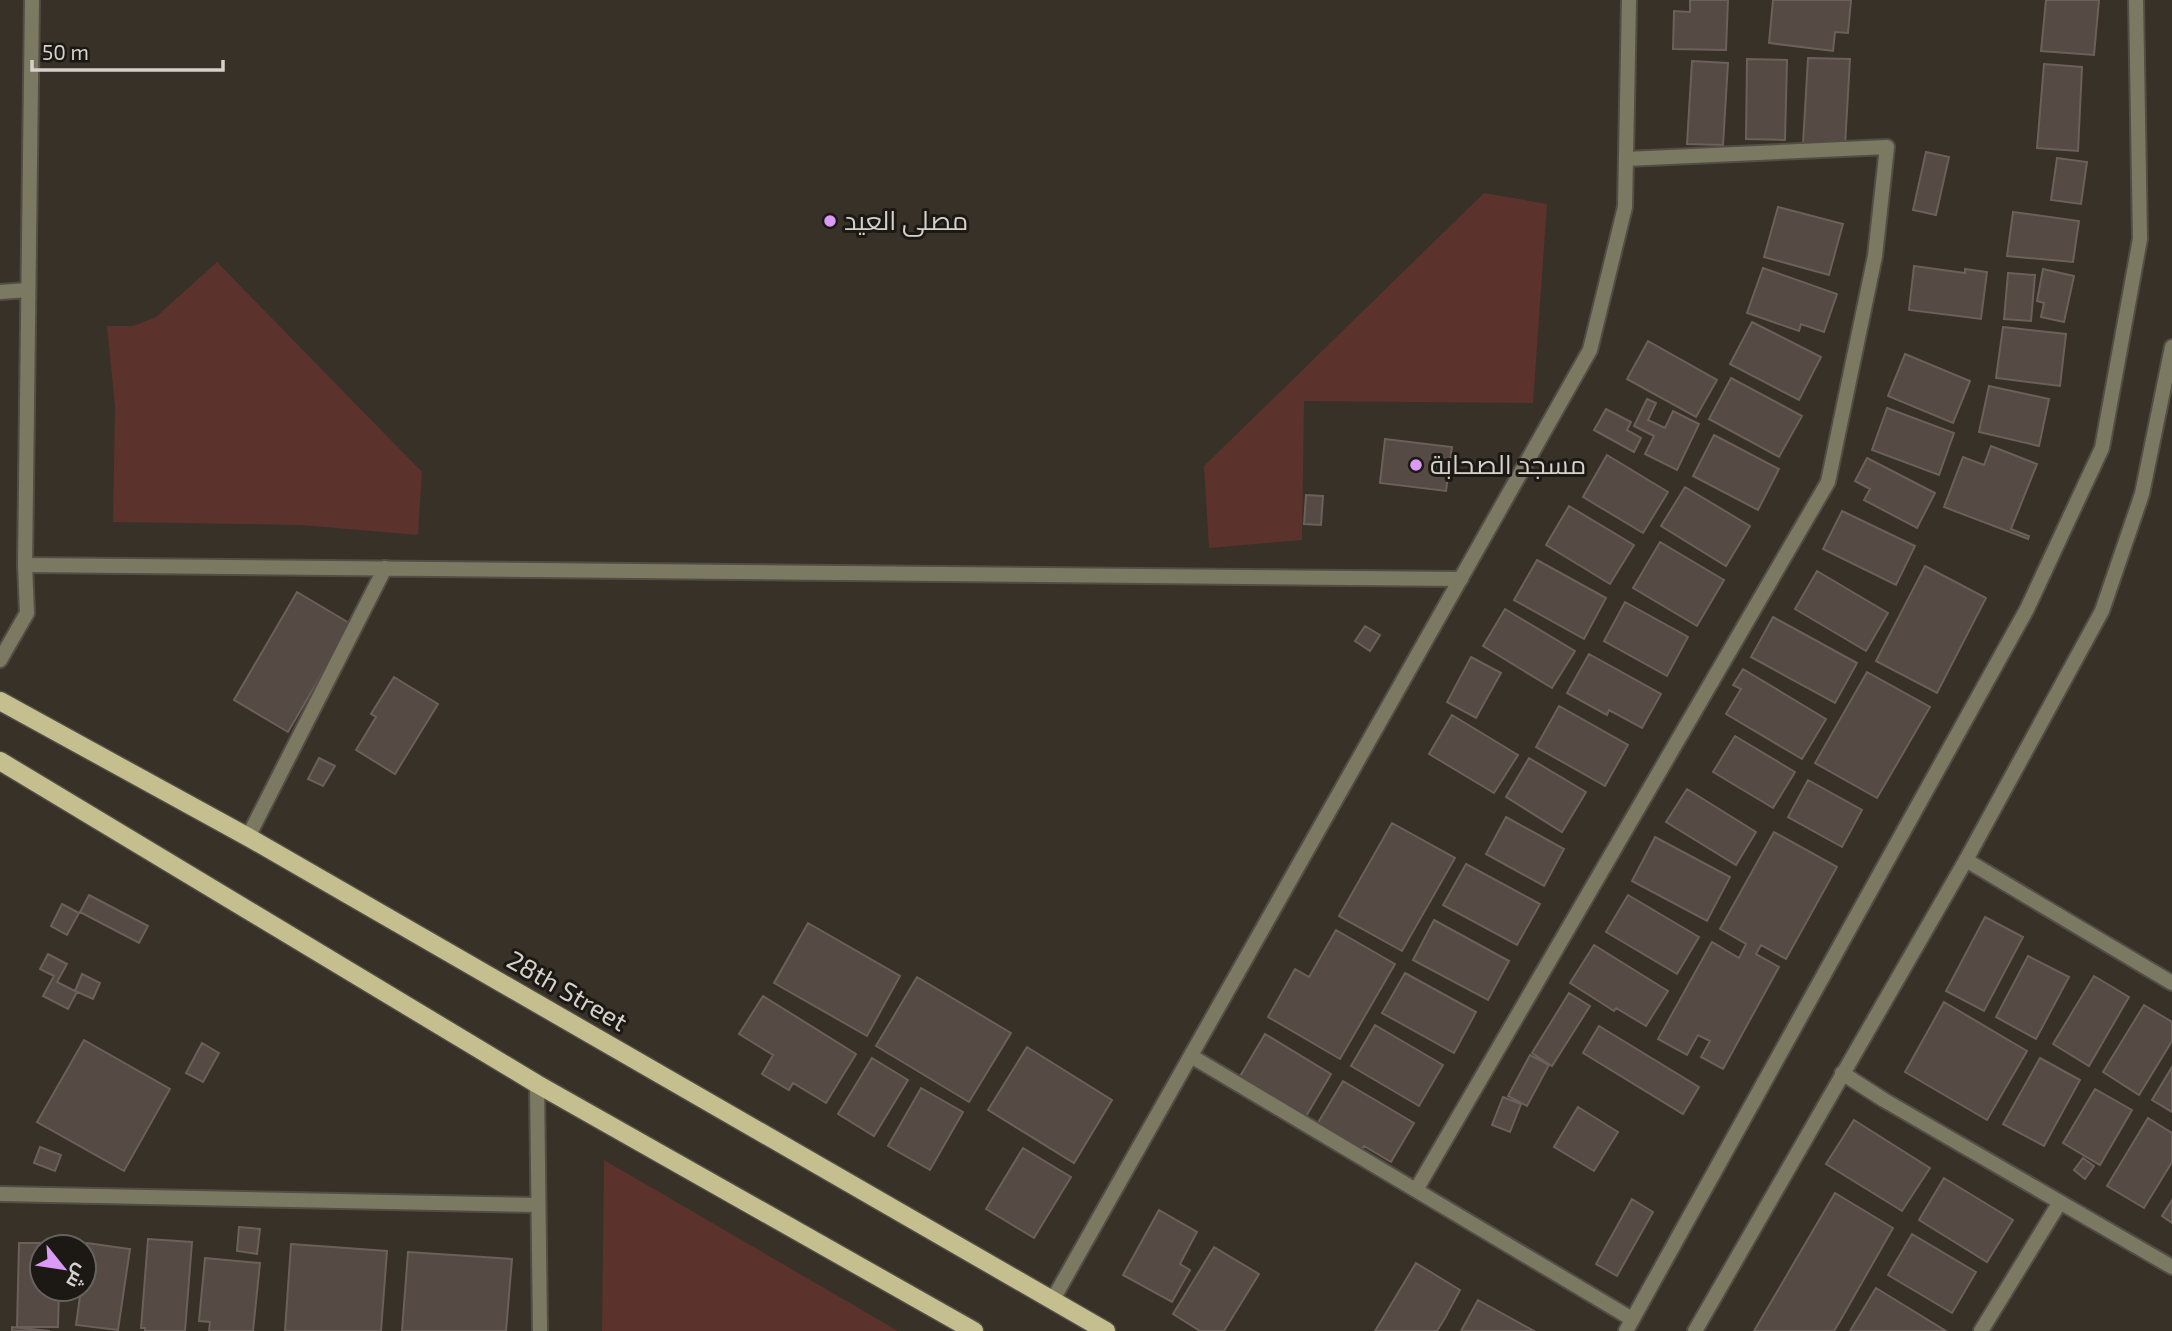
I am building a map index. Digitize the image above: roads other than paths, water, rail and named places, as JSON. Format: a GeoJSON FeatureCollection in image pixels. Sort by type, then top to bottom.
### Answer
{"type":"FeatureCollection","features":[{"type":"Feature","properties":{"kind":"main road","name":"28th Street"},"geometry":{"type":"LineString","coordinates":[[0,701],[248,836],[1105,1331]]}},
{"type":"Feature","properties":{"kind":"main road"},"geometry":{"type":"LineString","coordinates":[[0,761],[537,1084],[974,1331]]}},
{"type":"Feature","properties":{"kind":"street"},"geometry":{"type":"LineString","coordinates":[[0,660],[27,614],[25,565],[32,0]]}},
{"type":"Feature","properties":{"kind":"street"},"geometry":{"type":"LineString","coordinates":[[1052,1301],[1590,350],[1625,206],[1629,0]]}},
{"type":"Feature","properties":{"kind":"street"},"geometry":{"type":"LineString","coordinates":[[1191,1056],[1416,1190],[1629,1325],[2027,609],[2102,448],[2140,239],[2136,0]]}},
{"type":"Feature","properties":{"kind":"street"},"geometry":{"type":"LineString","coordinates":[[1416,1190],[1828,482],[1875,256],[1887,147],[1626,159]]}},
{"type":"Feature","properties":{"kind":"street"},"geometry":{"type":"LineString","coordinates":[[0,292],[28,290]]}},
{"type":"Feature","properties":{"kind":"street"},"geometry":{"type":"LineString","coordinates":[[1695,1331],[1966,860],[2102,611],[2142,494],[2168,391],[2172,347]]}},
{"type":"Feature","properties":{"kind":"street"},"geometry":{"type":"LineString","coordinates":[[25,565],[1461,579]]}},
{"type":"Feature","properties":{"kind":"street"},"geometry":{"type":"LineString","coordinates":[[248,836],[385,568]]}},
{"type":"Feature","properties":{"kind":"street"},"geometry":{"type":"LineString","coordinates":[[1966,860],[2172,983]]}},
{"type":"Feature","properties":{"kind":"street"},"geometry":{"type":"LineString","coordinates":[[1842,1073],[2172,1267]]}},
{"type":"Feature","properties":{"kind":"street"},"geometry":{"type":"LineString","coordinates":[[537,1084],[540,1331]]}},
{"type":"Feature","properties":{"kind":"street"},"geometry":{"type":"LineString","coordinates":[[0,1194],[537,1206]]}},
{"type":"Feature","properties":{"kind":"street"},"geometry":{"type":"LineString","coordinates":[[1980,1331],[2060,1202]]}},
{"type":"Feature","properties":{"kind":"place","name":"مصلى العيد"},"geometry":{"type":"Point","coordinates":[830,221]}},
{"type":"Feature","properties":{"kind":"place","name":"مسجد الصحابة"},"geometry":{"type":"Point","coordinates":[1416,465]}}]}
